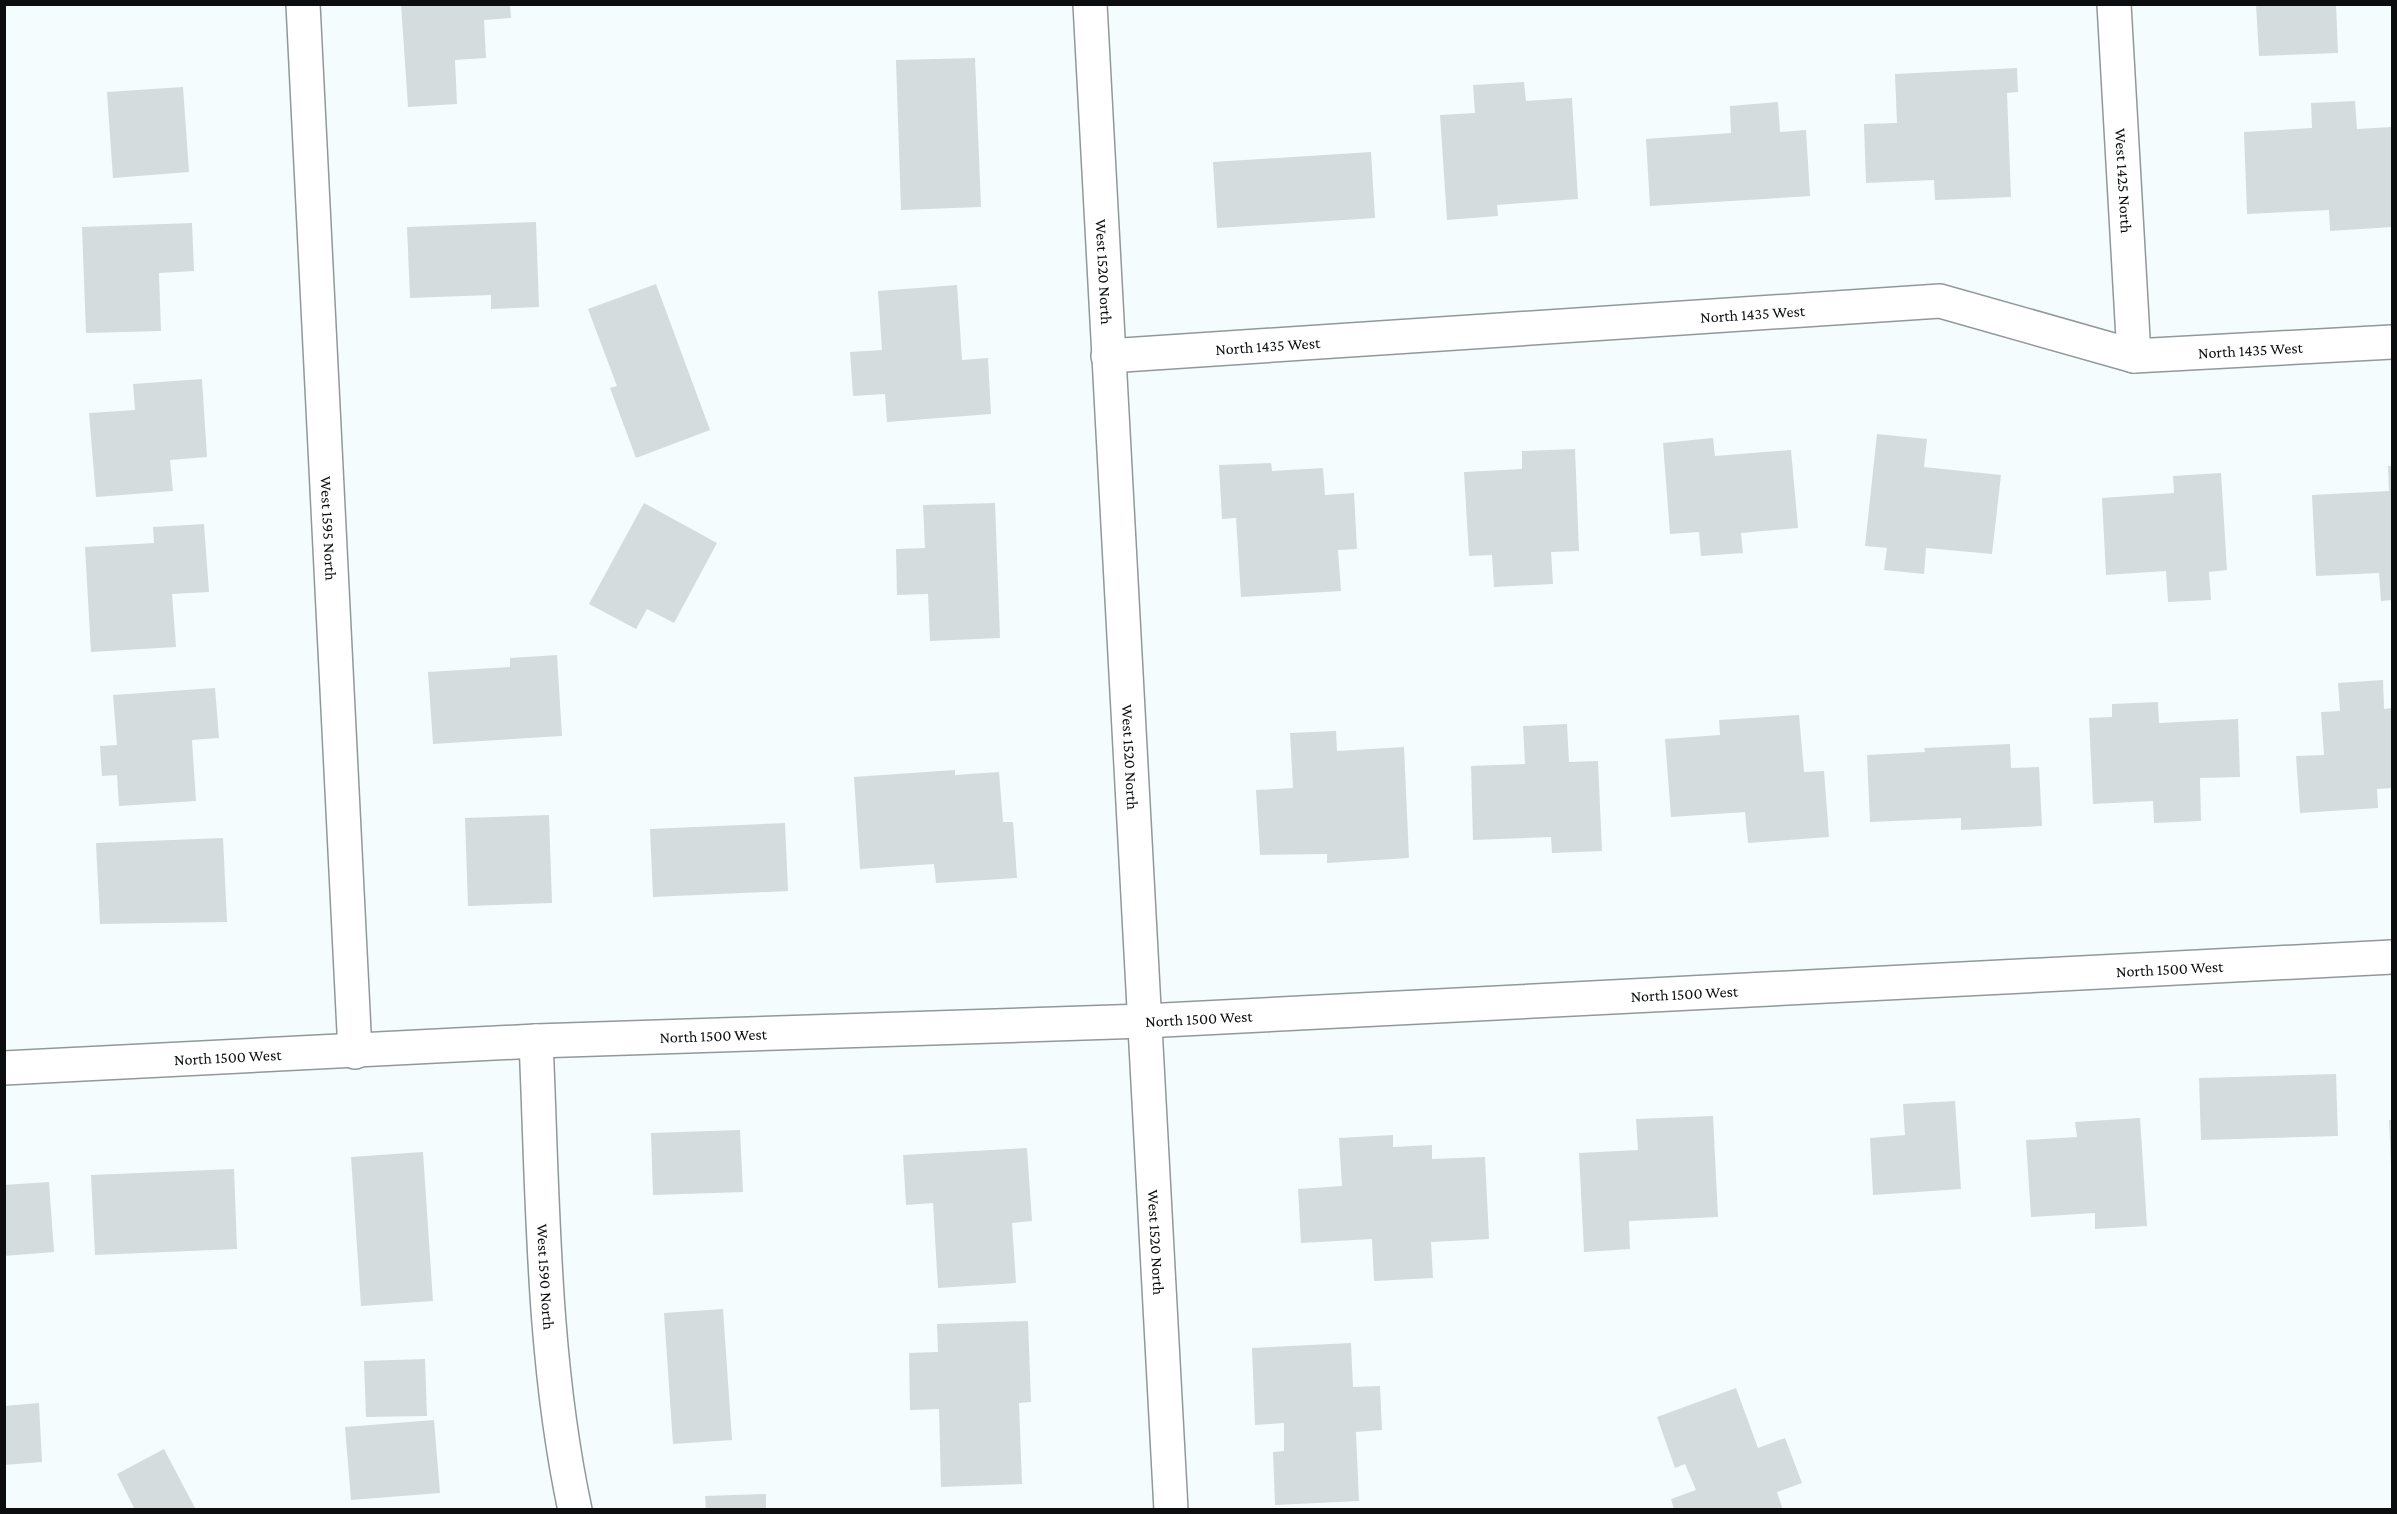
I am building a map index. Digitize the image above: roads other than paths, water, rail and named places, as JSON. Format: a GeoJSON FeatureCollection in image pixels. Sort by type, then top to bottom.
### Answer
{"type":"FeatureCollection","features":[{"type":"Feature","properties":{"kind":"street","name":"West 1595 North"},"geometry":{"type":"LineString","coordinates":[[303,4],[355,1052]]}},
{"type":"Feature","properties":{"kind":"street","name":"West 1520 North"},"geometry":{"type":"LineString","coordinates":[[1090,4],[1171,1509]]}},
{"type":"Feature","properties":{"kind":"street","name":"West 1425 North"},"geometry":{"type":"LineString","coordinates":[[2114,4],[2134,356]]}},
{"type":"Feature","properties":{"kind":"street","name":"North 1435 West"},"geometry":{"type":"LineString","coordinates":[[1108,356],[1940,301],[2134,356],[2392,342]]}},
{"type":"Feature","properties":{"kind":"street","name":"North 1500 West"},"geometry":{"type":"LineString","coordinates":[[4,1068],[355,1052],[536,1041],[1144,1021],[2392,957]]}},
{"type":"Feature","properties":{"kind":"street","name":"West 1590 North"},"geometry":{"type":"LineString","coordinates":[[536,1041],[550,1350],[575,1509]]}}]}
